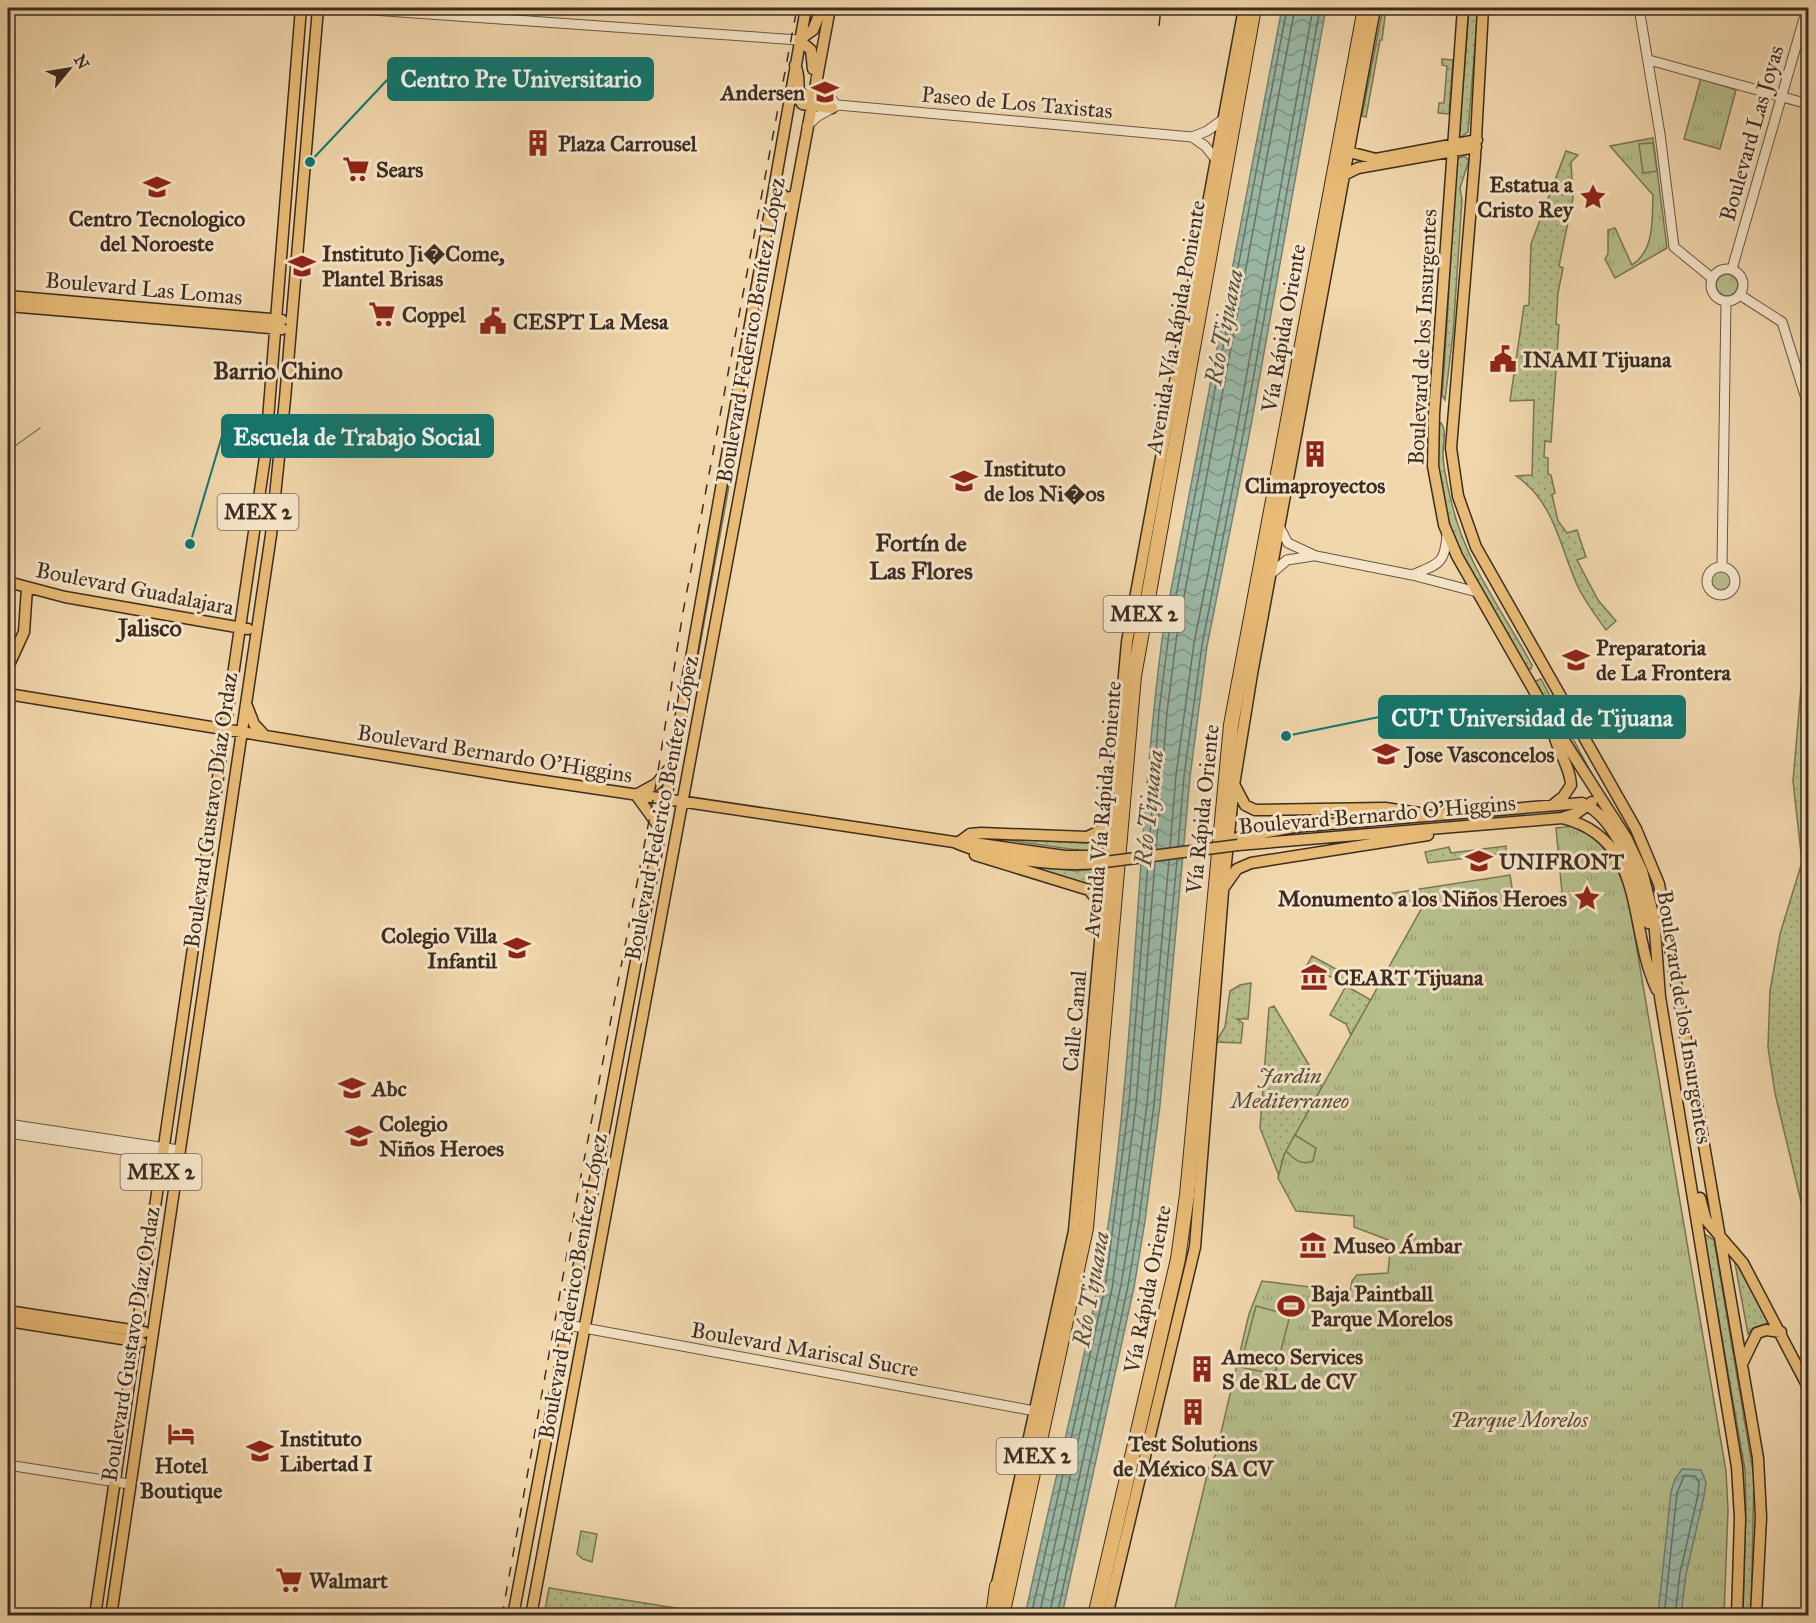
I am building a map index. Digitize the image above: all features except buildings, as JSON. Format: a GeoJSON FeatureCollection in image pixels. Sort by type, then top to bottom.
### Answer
{"type":"FeatureCollection","features":[{"type":"Feature","properties":{"kind":"highway"},"geometry":{"type":"LineString","coordinates":[[1240,32],[1244,26],[1248,8]]}},
{"type":"Feature","properties":{"kind":"highway","name":"Avenida Vía Rápida Poniente"},"geometry":{"type":"LineString","coordinates":[[1002,1616],[1086,1228],[1134,676],[1254,8]]}},
{"type":"Feature","properties":{"kind":"highway","name":"Vía Rápida Oriente"},"geometry":{"type":"LineString","coordinates":[[1095,1616],[1178,1259],[1187,1195],[1231,725],[1365,8]]}},
{"type":"Feature","properties":{"kind":"highway"},"geometry":{"type":"LineString","coordinates":[[1368,44],[1367,33],[1373,8]]}},
{"type":"Feature","properties":{"kind":"highway"},"geometry":{"type":"LineString","coordinates":[[1194,338],[1200,248]]}},
{"type":"Feature","properties":{"kind":"highway"},"geometry":{"type":"LineString","coordinates":[[1292,400],[1297,391],[1314,309],[1320,301]]}},
{"type":"Feature","properties":{"kind":"highway"},"geometry":{"type":"LineString","coordinates":[[1141,563],[1148,553],[1170,455],[1177,438]]}},
{"type":"Feature","properties":{"kind":"highway"},"geometry":{"type":"LineString","coordinates":[[1257,647],[1254,635],[1277,513],[1274,498]]}},
{"type":"Feature","properties":{"kind":"highway"},"geometry":{"type":"LineString","coordinates":[[1085,1126],[1089,1134],[1083,1218],[1086,1228]]}},
{"type":"Feature","properties":{"kind":"highway"},"geometry":{"type":"LineString","coordinates":[[1178,1259],[1188,1234],[1202,1138]]}},
{"type":"Feature","properties":{"kind":"highway"},"geometry":{"type":"LineString","coordinates":[[1045,1371],[1051,1364],[1065,1309],[1072,1297]]}},
{"type":"Feature","properties":{"kind":"highway"},"geometry":{"type":"LineString","coordinates":[[1105,1616],[1123,1519],[1126,1484]]}},
{"type":"Feature","properties":{"kind":"highway"},"geometry":{"type":"LineString","coordinates":[[991,1616],[996,1586]]}},
{"type":"Feature","properties":{"kind":"main road","name":"Boulevard Gustavo Díaz Ordaz"},"geometry":{"type":"LineString","coordinates":[[95,1616],[226,729],[237,627],[265,457],[301,8]]}},
{"type":"Feature","properties":{"kind":"main road","name":"Boulevard Gustavo Díaz Ordaz"},"geometry":{"type":"LineString","coordinates":[[111,1616],[243,732],[255,629],[271,535],[285,399],[318,8]]}},
{"type":"Feature","properties":{"kind":"main road","name":"Boulevard Federico Benítez López"},"geometry":{"type":"LineString","coordinates":[[513,1616],[661,828],[806,8]]}},
{"type":"Feature","properties":{"kind":"main road"},"geometry":{"type":"LineString","coordinates":[[801,157],[799,142],[809,100],[813,54],[809,46],[799,40],[813,30],[822,8]]}},
{"type":"Feature","properties":{"kind":"main road","name":"Boulevard Federico Benítez López"},"geometry":{"type":"LineString","coordinates":[[531,1616],[795,195],[809,100],[816,78],[830,8]]}},
{"type":"Feature","properties":{"kind":"main road","name":"Avenida Vía Rápida Poniente"},"geometry":{"type":"LineString","coordinates":[[1200,248],[1214,157],[1244,8]]}},
{"type":"Feature","properties":{"kind":"main road","name":"Boulevard de los Insurgentes"},"geometry":{"type":"LineString","coordinates":[[1463,8],[1432,457],[1447,532],[1477,592],[1552,722],[1635,853],[1642,872],[1654,918],[1660,997],[1737,1467],[1740,1518],[1737,1616]]}},
{"type":"Feature","properties":{"kind":"main road","name":"Boulevard de los Insurgentes"},"geometry":{"type":"LineString","coordinates":[[1484,8],[1476,143],[1453,413],[1452,464],[1458,496],[1476,547],[1544,672],[1636,829],[1659,884],[1743,1363],[1761,1490],[1756,1616]]}},
{"type":"Feature","properties":{"kind":"main road"},"geometry":{"type":"LineString","coordinates":[[1105,1616],[1195,1247],[1202,1138],[1217,997],[1223,892],[1234,785],[1257,647],[1273,572],[1368,44]]}},
{"type":"Feature","properties":{"kind":"main road"},"geometry":{"type":"LineString","coordinates":[[795,65],[799,73],[800,100],[834,104]]}},
{"type":"Feature","properties":{"kind":"main road"},"geometry":{"type":"LineString","coordinates":[[1346,174],[1358,168],[1476,143]]}},
{"type":"Feature","properties":{"kind":"main road"},"geometry":{"type":"LineString","coordinates":[[1349,152],[1376,159],[1452,148]]}},
{"type":"Feature","properties":{"kind":"main road"},"geometry":{"type":"LineString","coordinates":[[775,186],[787,199],[795,195]]}},
{"type":"Feature","properties":{"kind":"main road","name":"Calle Canal"},"geometry":{"type":"LineString","coordinates":[[996,1586],[1074,1231],[1105,910],[1126,653],[1200,248]]}},
{"type":"Feature","properties":{"kind":"main road","name":"Boulevard Las Lomas"},"geometry":{"type":"LineString","coordinates":[[8,296],[276,324]]}},
{"type":"Feature","properties":{"kind":"main road","name":"Boulevard Las Lomas"},"geometry":{"type":"LineString","coordinates":[[8,306],[276,324]]}},
{"type":"Feature","properties":{"kind":"main road"},"geometry":{"type":"LineString","coordinates":[[276,324],[290,324]]}},
{"type":"Feature","properties":{"kind":"main road","name":"Boulevard Guadalajara"},"geometry":{"type":"LineString","coordinates":[[8,582],[27,588],[255,629]]}},
{"type":"Feature","properties":{"kind":"main road"},"geometry":{"type":"LineString","coordinates":[[8,667],[24,632],[27,588]]}},
{"type":"Feature","properties":{"kind":"main road"},"geometry":{"type":"LineString","coordinates":[[1508,646],[1525,669],[1532,673],[1544,672]]}},
{"type":"Feature","properties":{"kind":"main road","name":"Boulevard Bernardo O'Higgins"},"geometry":{"type":"LineString","coordinates":[[8,694],[636,795],[959,843],[1053,863],[1237,842],[1405,830],[1441,830],[1562,818],[1588,806],[1610,784]]}},
{"type":"Feature","properties":{"kind":"main road"},"geometry":{"type":"LineString","coordinates":[[246,698],[254,724],[266,736]]}},
{"type":"Feature","properties":{"kind":"main road"},"geometry":{"type":"LineString","coordinates":[[1552,722],[1553,736],[1568,768],[1571,784],[1563,797],[1554,804]]}},
{"type":"Feature","properties":{"kind":"main road"},"geometry":{"type":"LineString","coordinates":[[661,828],[636,795],[656,784],[670,768]]}},
{"type":"Feature","properties":{"kind":"main road"},"geometry":{"type":"LineString","coordinates":[[1234,785],[1245,805],[1255,810],[1385,808],[1434,816]]}},
{"type":"Feature","properties":{"kind":"main road","name":"Boulevard Bernardo O'Higgins"},"geometry":{"type":"LineString","coordinates":[[1237,842],[1294,828],[1575,802],[1588,806]]}},
{"type":"Feature","properties":{"kind":"main road"},"geometry":{"type":"LineString","coordinates":[[1588,806],[1609,827],[1625,855],[1638,884],[1656,948],[1680,1010]]}},
{"type":"Feature","properties":{"kind":"main road"},"geometry":{"type":"LineString","coordinates":[[1562,818],[1582,823],[1593,829],[1617,857],[1632,888],[1646,960],[1660,997]]}},
{"type":"Feature","properties":{"kind":"main road"},"geometry":{"type":"LineString","coordinates":[[1105,910],[1089,890],[988,861],[959,843],[970,834],[981,833],[1087,837],[1112,821]]}},
{"type":"Feature","properties":{"kind":"main road"},"geometry":{"type":"LineString","coordinates":[[1223,892],[1229,878],[1237,869],[1251,863],[1408,840],[1441,830]]}},
{"type":"Feature","properties":{"kind":"main road"},"geometry":{"type":"LineString","coordinates":[[1683,1132],[1690,1144],[1706,1221],[1743,1263],[1809,1387]]}},
{"type":"Feature","properties":{"kind":"main road"},"geometry":{"type":"LineString","coordinates":[[8,1311],[137,1336]]}},
{"type":"Feature","properties":{"kind":"main road"},"geometry":{"type":"LineString","coordinates":[[8,1321],[152,1338]]}},
{"type":"Feature","properties":{"kind":"main road"},"geometry":{"type":"LineString","coordinates":[[1743,1363],[1758,1333],[1766,1330],[1781,1332]]}},
{"type":"Feature","properties":{"kind":"street"},"geometry":{"type":"LineString","coordinates":[[344,8],[799,40]]}},
{"type":"Feature","properties":{"kind":"street"},"geometry":{"type":"LineString","coordinates":[[1639,8],[1649,60],[1674,248],[1712,278],[1713,293],[1726,301]]}},
{"type":"Feature","properties":{"kind":"street","name":"Boulevard Las Joyas"},"geometry":{"type":"LineString","coordinates":[[1732,269],[1807,8]]}},
{"type":"Feature","properties":{"kind":"street"},"geometry":{"type":"LineString","coordinates":[[1649,60],[1809,104]]}},
{"type":"Feature","properties":{"kind":"street"},"geometry":{"type":"LineString","coordinates":[[806,128],[834,104],[816,78]]}},
{"type":"Feature","properties":{"kind":"street","name":"Paseo de Los Taxistas"},"geometry":{"type":"LineString","coordinates":[[834,104],[1192,137]]}},
{"type":"Feature","properties":{"kind":"street"},"geometry":{"type":"LineString","coordinates":[[1192,137],[1207,131],[1221,121]]}},
{"type":"Feature","properties":{"kind":"street"},"geometry":{"type":"LineString","coordinates":[[1192,137],[1205,146],[1214,157]]}},
{"type":"Feature","properties":{"kind":"street"},"geometry":{"type":"LineString","coordinates":[[1712,278],[1720,270],[1732,269],[1742,280],[1740,295]]}},
{"type":"Feature","properties":{"kind":"street"},"geometry":{"type":"LineString","coordinates":[[1726,301],[1740,295]]}},
{"type":"Feature","properties":{"kind":"street"},"geometry":{"type":"LineString","coordinates":[[1740,295],[1782,322],[1809,405]]}},
{"type":"Feature","properties":{"kind":"street"},"geometry":{"type":"LineString","coordinates":[[1722,566],[1726,301]]}},
{"type":"Feature","properties":{"kind":"street"},"geometry":{"type":"LineString","coordinates":[[1280,528],[1288,543],[1316,556],[1412,574],[1477,592]]}},
{"type":"Feature","properties":{"kind":"street"},"geometry":{"type":"LineString","coordinates":[[1412,574],[1438,565],[1446,551],[1447,532]]}},
{"type":"Feature","properties":{"kind":"street"},"geometry":{"type":"LineString","coordinates":[[1273,572],[1287,560],[1316,556]]}},
{"type":"Feature","properties":{"kind":"street"},"geometry":{"type":"LineString","coordinates":[[8,1124],[164,1152]]}},
{"type":"Feature","properties":{"kind":"street"},"geometry":{"type":"LineString","coordinates":[[8,1133],[179,1154]]}},
{"type":"Feature","properties":{"kind":"street","name":"Boulevard Mariscal Sucre"},"geometry":{"type":"LineString","coordinates":[[568,1325],[1035,1411]]}},
{"type":"Feature","properties":{"kind":"street"},"geometry":{"type":"LineString","coordinates":[[8,1466],[129,1484]]}},
{"type":"Feature","properties":{"kind":"green space"},"geometry":{"type":"Polygon","coordinates":[[[1383,8],[1386,8],[1382,40],[1380,40],[1366,117],[1362,116],[1383,8]]]}},
{"type":"Feature","properties":{"kind":"green space"},"geometry":{"type":"Polygon","coordinates":[[[1469,8],[1478,8],[1468,132],[1461,137],[1459,136],[1469,8]]]}},
{"type":"Feature","properties":{"kind":"green space"},"geometry":{"type":"Polygon","coordinates":[[[1442,59],[1453,60],[1449,114],[1438,113],[1439,103],[1444,103],[1447,66],[1442,65],[1442,59]]]}},
{"type":"Feature","properties":{"kind":"green space"},"geometry":{"type":"Polygon","coordinates":[[[1701,78],[1736,90],[1720,149],[1684,139],[1701,78]]]}},
{"type":"Feature","properties":{"kind":"green space"},"geometry":{"type":"Polygon","coordinates":[[[1653,138],[1667,248],[1615,278],[1605,259],[1608,254],[1608,230],[1615,228],[1632,265],[1645,251],[1651,233],[1653,195],[1610,146],[1653,138]]]}},
{"type":"Feature","properties":{"kind":"green space"},"geometry":{"type":"Polygon","coordinates":[[[1653,143],[1657,171],[1643,173],[1639,144],[1653,143]]]}},
{"type":"Feature","properties":{"kind":"green space"},"geometry":{"type":"Polygon","coordinates":[[[1566,151],[1578,155],[1571,162],[1573,198],[1559,266],[1563,268],[1558,293],[1556,324],[1559,325],[1551,442],[1545,441],[1544,457],[1548,458],[1548,474],[1551,475],[1555,493],[1552,495],[1558,521],[1567,533],[1577,530],[1586,557],[1577,560],[1598,600],[1616,621],[1606,630],[1578,587],[1548,512],[1540,499],[1516,476],[1532,475],[1534,400],[1510,401],[1524,306],[1529,305],[1531,244],[1566,151]]]}},
{"type":"Feature","properties":{"kind":"green space"},"geometry":{"type":"Polygon","coordinates":[[[1464,156],[1469,160],[1460,188],[1462,200],[1453,334],[1445,400],[1442,395],[1457,159],[1464,156]]]}},
{"type":"Feature","properties":{"kind":"green space"},"geometry":{"type":"Polygon","coordinates":[[[771,228],[765,268],[766,283],[682,744],[771,228]]]}},
{"type":"Feature","properties":{"kind":"green space"},"geometry":{"type":"Polygon","coordinates":[[[1727,274],[1735,277],[1738,285],[1735,293],[1727,296],[1719,293],[1716,285],[1719,277],[1727,274]]]}},
{"type":"Feature","properties":{"kind":"green space"},"geometry":{"type":"Polygon","coordinates":[[[1441,423],[1444,433],[1445,472],[1458,525],[1486,587],[1532,665],[1531,669],[1528,669],[1497,622],[1470,572],[1448,521],[1436,461],[1437,425],[1441,423]]]}},
{"type":"Feature","properties":{"kind":"green space"},"geometry":{"type":"Polygon","coordinates":[[[1721,570],[1729,573],[1732,581],[1729,589],[1721,592],[1713,589],[1710,581],[1713,573],[1721,570]]]}},
{"type":"Feature","properties":{"kind":"green space"},"geometry":{"type":"Polygon","coordinates":[[[1541,679],[1594,778],[1533,682],[1541,679]]]}},
{"type":"Feature","properties":{"kind":"green space"},"geometry":{"type":"Polygon","coordinates":[[[1808,686],[1808,1231],[1775,1093],[1768,1047],[1770,991],[1780,934],[1802,862],[1793,781],[1801,687],[1808,686]]]}},
{"type":"Feature","properties":{"kind":"green space","name":"Parque Morelos"},"geometry":{"type":"Polygon","coordinates":[[[1575,826],[1594,838],[1609,855],[1628,897],[1726,1471],[1728,1510],[1724,1615],[1173,1616],[1209,1467],[1216,1454],[1249,1314],[1262,1281],[1350,1292],[1352,1281],[1357,1275],[1388,1273],[1391,1241],[1354,1227],[1354,1216],[1296,1211],[1278,1178],[1284,1155],[1424,904],[1381,895],[1510,875],[1515,907],[1563,904],[1556,828],[1575,826]]]}},
{"type":"Feature","properties":{"kind":"green space"},"geometry":{"type":"Polygon","coordinates":[[[1106,832],[1104,850],[1091,852],[980,836],[1086,843],[1106,832]]]}},
{"type":"Feature","properties":{"kind":"green space"},"geometry":{"type":"Polygon","coordinates":[[[1506,846],[1506,853],[1428,863],[1425,852],[1449,847],[1451,853],[1506,846]]]}},
{"type":"Feature","properties":{"kind":"green space"},"geometry":{"type":"Polygon","coordinates":[[[1024,864],[1076,871],[1103,868],[1101,900],[1024,864]]]}},
{"type":"Feature","properties":{"kind":"green space"},"geometry":{"type":"Polygon","coordinates":[[[1312,956],[1347,975],[1343,984],[1314,967],[1307,979],[1301,976],[1312,956]]]}},
{"type":"Feature","properties":{"kind":"green space"},"geometry":{"type":"Polygon","coordinates":[[[1251,983],[1248,1019],[1237,1019],[1243,1023],[1241,1043],[1216,1042],[1225,1027],[1230,991],[1240,985],[1251,983]]]}},
{"type":"Feature","properties":{"kind":"green space"},"geometry":{"type":"Polygon","coordinates":[[[1346,986],[1371,1000],[1351,1035],[1346,1024],[1330,1015],[1346,986]]]}},
{"type":"Feature","properties":{"kind":"green space","name":"Jardin Mediterraneo"},"geometry":{"type":"Polygon","coordinates":[[[1274,1006],[1322,1087],[1284,1155],[1279,1176],[1260,1128],[1269,1008],[1274,1006]]]}},
{"type":"Feature","properties":{"kind":"green space"},"geometry":{"type":"Polygon","coordinates":[[[1295,1135],[1316,1148],[1313,1161],[1301,1162],[1286,1151],[1295,1135]]]}},
{"type":"Feature","properties":{"kind":"green space"},"geometry":{"type":"Polygon","coordinates":[[[1704,1234],[1714,1240],[1754,1477],[1751,1615],[1743,1615],[1745,1470],[1704,1234]]]}},
{"type":"Feature","properties":{"kind":"green space"},"geometry":{"type":"Polygon","coordinates":[[[1734,1258],[1769,1323],[1753,1328],[1748,1334],[1734,1258]]]}},
{"type":"Feature","properties":{"kind":"green space"},"geometry":{"type":"Polygon","coordinates":[[[1256,1306],[1290,1315],[1276,1370],[1269,1373],[1240,1367],[1256,1306]]]}},
{"type":"Feature","properties":{"kind":"green space"},"geometry":{"type":"Polygon","coordinates":[[[581,1531],[597,1534],[592,1562],[577,1554],[581,1531]]]}},
{"type":"Feature","properties":{"kind":"green space"},"geometry":{"type":"Polygon","coordinates":[[[549,1588],[720,1615],[544,1615],[549,1588]]]}},
{"type":"Feature","properties":{"kind":"water","name":"Río Tijuana"},"geometry":{"type":"Polygon","coordinates":[[[1282,8],[1326,8],[1249,436],[1207,646],[1190,777],[1160,1105],[1145,1221],[1134,1287],[1062,1615],[1025,1616],[1087,1341],[1107,1231],[1122,1107],[1148,767],[1163,632],[1282,8]]]}},
{"type":"Feature","properties":{"kind":"water"},"geometry":{"type":"Polygon","coordinates":[[[1682,1469],[1701,1470],[1706,1482],[1704,1496],[1686,1574],[1681,1615],[1658,1615],[1671,1492],[1675,1479],[1682,1469]]]}},
{"type":"Feature","properties":{"kind":"waterway"},"geometry":{"type":"LineString","coordinates":[[8,451],[40,428]]}},
{"type":"Feature","properties":{"kind":"railway"},"geometry":{"type":"LineString","coordinates":[[502,1616],[581,1176],[656,784],[683,612],[797,8]]}},
{"type":"Feature","properties":{"kind":"railway"},"geometry":{"type":"LineString","coordinates":[[1159,26],[1161,8]]}},
{"type":"Feature","properties":{"kind":"place","name":"Andersen"},"geometry":{"type":"Point","coordinates":[825,92]}},
{"type":"Feature","properties":{"kind":"place","name":"Plaza Carrousel"},"geometry":{"type":"Point","coordinates":[538,143]}},
{"type":"Feature","properties":{"kind":"place","name":"Centro Pre Universitario"},"geometry":{"type":"Point","coordinates":[310,162]}},
{"type":"Feature","properties":{"kind":"place","name":"Sears"},"geometry":{"type":"Point","coordinates":[356,169]}},
{"type":"Feature","properties":{"kind":"place","name":"Centro Tecnologico del Noroeste"},"geometry":{"type":"Point","coordinates":[157,187]}},
{"type":"Feature","properties":{"kind":"place","name":"Estatua a Cristo Rey"},"geometry":{"type":"Point","coordinates":[1593,197]}},
{"type":"Feature","properties":{"kind":"place","name":"Instituto Ji�Come, Plantel Brisas"},"geometry":{"type":"Point","coordinates":[302,266]}},
{"type":"Feature","properties":{"kind":"place","name":"Coppel"},"geometry":{"type":"Point","coordinates":[382,314]}},
{"type":"Feature","properties":{"kind":"place","name":"CESPT La Mesa"},"geometry":{"type":"Point","coordinates":[493,321]}},
{"type":"Feature","properties":{"kind":"place","name":"INAMI Tijuana"},"geometry":{"type":"Point","coordinates":[1503,359]}},
{"type":"Feature","properties":{"kind":"place","name":"Climaproyectos"},"geometry":{"type":"Point","coordinates":[1315,454]}},
{"type":"Feature","properties":{"kind":"place","name":"Instituto de los Ni�os"},"geometry":{"type":"Point","coordinates":[964,481]}},
{"type":"Feature","properties":{"kind":"place","name":"Escuela de Trabajo Social"},"geometry":{"type":"Point","coordinates":[190,544]}},
{"type":"Feature","properties":{"kind":"place","name":"Preparatoria de La Frontera"},"geometry":{"type":"Point","coordinates":[1576,660]}},
{"type":"Feature","properties":{"kind":"place","name":"CUT Universidad de Tijuana"},"geometry":{"type":"Point","coordinates":[1286,736]}},
{"type":"Feature","properties":{"kind":"place","name":"Jose Vasconcelos"},"geometry":{"type":"Point","coordinates":[1386,754]}},
{"type":"Feature","properties":{"kind":"place","name":"UNIFRONT"},"geometry":{"type":"Point","coordinates":[1479,861]}},
{"type":"Feature","properties":{"kind":"place","name":"Monumento a los Niños Heroes"},"geometry":{"type":"Point","coordinates":[1587,898]}},
{"type":"Feature","properties":{"kind":"place","name":"Colegio Villa Infantil"},"geometry":{"type":"Point","coordinates":[517,948]}},
{"type":"Feature","properties":{"kind":"place","name":"CEART Tijuana"},"geometry":{"type":"Point","coordinates":[1314,977]}},
{"type":"Feature","properties":{"kind":"place","name":"Abc"},"geometry":{"type":"Point","coordinates":[352,1088]}},
{"type":"Feature","properties":{"kind":"place","name":"Colegio Niños Heroes"},"geometry":{"type":"Point","coordinates":[359,1136]}},
{"type":"Feature","properties":{"kind":"place","name":"Museo Ámbar"},"geometry":{"type":"Point","coordinates":[1313,1245]}},
{"type":"Feature","properties":{"kind":"place","name":"Baja Paintball Parque Morelos"},"geometry":{"type":"Point","coordinates":[1291,1306]}},
{"type":"Feature","properties":{"kind":"place","name":"Ameco Services S de RL de CV"},"geometry":{"type":"Point","coordinates":[1202,1369]}},
{"type":"Feature","properties":{"kind":"place","name":"Test Solutions de México SA CV"},"geometry":{"type":"Point","coordinates":[1193,1412]}},
{"type":"Feature","properties":{"kind":"place","name":"Hotel Boutique"},"geometry":{"type":"Point","coordinates":[181,1434]}},
{"type":"Feature","properties":{"kind":"place","name":"Instituto Libertad I"},"geometry":{"type":"Point","coordinates":[260,1451]}},
{"type":"Feature","properties":{"kind":"place","name":"Walmart"},"geometry":{"type":"Point","coordinates":[289,1580]}},
{"type":"Feature","properties":{"kind":"district","name":"Barrio Chino"},"geometry":{"type":"Point","coordinates":[278,371]}},
{"type":"Feature","properties":{"kind":"district","name":"Fortín de Las Flores"},"geometry":{"type":"Point","coordinates":[921,557]}},
{"type":"Feature","properties":{"kind":"district","name":"Jalisco"},"geometry":{"type":"Point","coordinates":[150,628]}}]}
